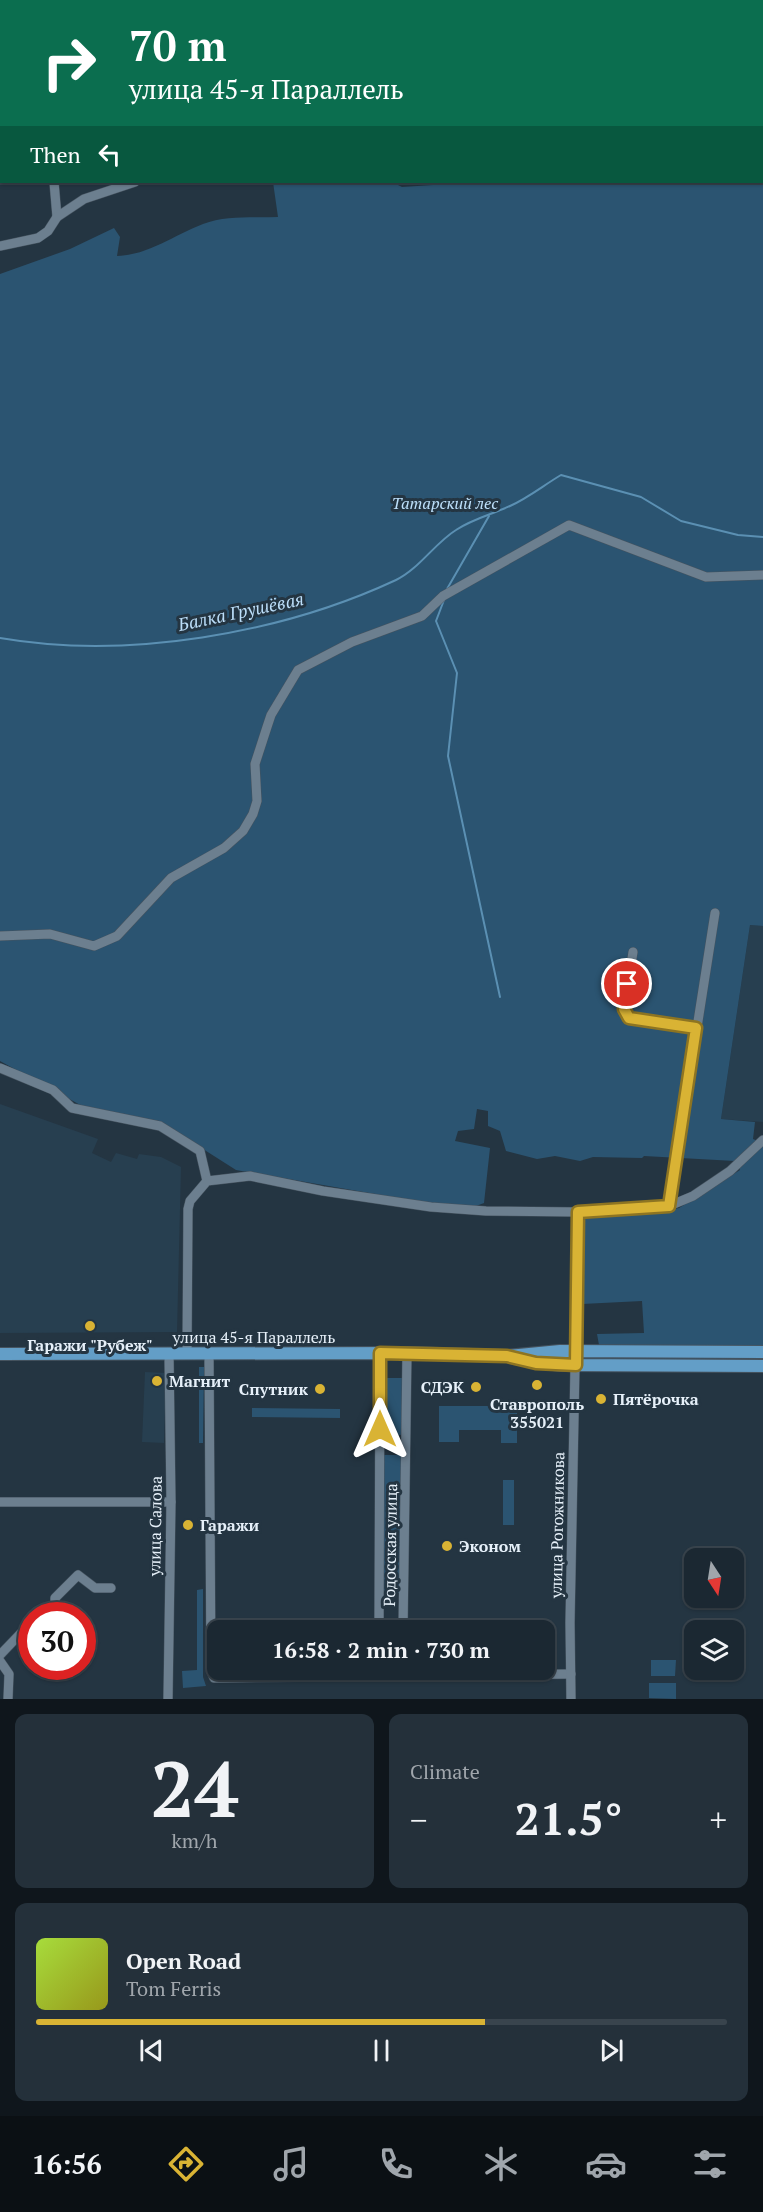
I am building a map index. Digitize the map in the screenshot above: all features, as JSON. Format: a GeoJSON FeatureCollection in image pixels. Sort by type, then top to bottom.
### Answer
{"type":"FeatureCollection","features":[{"type":"Feature","properties":{"kind":"main road","name":"улица 45-я Параллель"},"geometry":{"type":"LineString","coordinates":[[0,1354],[407,1353],[507,1356],[575,1351],[763,1352]]}},
{"type":"Feature","properties":{"kind":"main road","name":"улица 45-я Параллель"},"geometry":{"type":"LineString","coordinates":[[507,1356],[536,1363],[576,1365],[763,1366]]}},
{"type":"Feature","properties":{"kind":"street"},"geometry":{"type":"LineString","coordinates":[[54,183],[57,217]]}},
{"type":"Feature","properties":{"kind":"street"},"geometry":{"type":"LineString","coordinates":[[0,246],[38,238],[48,231],[57,217],[84,199],[132,183]]}},
{"type":"Feature","properties":{"kind":"street"},"geometry":{"type":"LineString","coordinates":[[0,936],[50,934],[94,946],[117,936],[171,878],[224,848],[243,831],[253,814],[256,801],[255,764],[270,715],[298,670],[352,642],[422,616],[444,596],[569,525],[706,577],[763,575]]}},
{"type":"Feature","properties":{"kind":"street"},"geometry":{"type":"LineString","coordinates":[[669,1206],[715,913]]}},
{"type":"Feature","properties":{"kind":"street"},"geometry":{"type":"LineString","coordinates":[[633,952],[624,1009],[629,1018],[696,1028]]}},
{"type":"Feature","properties":{"kind":"street"},"geometry":{"type":"LineString","coordinates":[[0,1068],[53,1090],[72,1108],[160,1126],[200,1151],[207,1181]]}},
{"type":"Feature","properties":{"kind":"street"},"geometry":{"type":"LineString","coordinates":[[187,1354],[188,1209],[190,1201],[207,1181],[250,1176],[323,1191],[432,1207],[515,1212],[578,1212],[669,1206],[693,1196],[730,1171],[763,1140]]}},
{"type":"Feature","properties":{"kind":"street","name":"улица Рогожникова"},"geometry":{"type":"LineString","coordinates":[[571,1699],[571,1549],[578,1212]]}},
{"type":"Feature","properties":{"kind":"street","name":"Родосская улица"},"geometry":{"type":"LineString","coordinates":[[379,1620],[380,1353]]}},
{"type":"Feature","properties":{"kind":"street","name":"Родосская улица"},"geometry":{"type":"LineString","coordinates":[[404,1620],[407,1353]]}},
{"type":"Feature","properties":{"kind":"street","name":"улица Салова"},"geometry":{"type":"LineString","coordinates":[[168,1699],[171,1502],[170,1354]]}},
{"type":"Feature","properties":{"kind":"street"},"geometry":{"type":"LineString","coordinates":[[209,1354],[211,1620]]}},
{"type":"Feature","properties":{"kind":"street"},"geometry":{"type":"LineString","coordinates":[[0,1502],[171,1502]]}},
{"type":"Feature","properties":{"kind":"street"},"geometry":{"type":"LineString","coordinates":[[55,1602],[55,1598],[78,1575],[95,1588],[111,1588]]}},
{"type":"Feature","properties":{"kind":"street"},"geometry":{"type":"LineString","coordinates":[[0,1655],[18,1636]]}},
{"type":"Feature","properties":{"kind":"street"},"geometry":{"type":"LineString","coordinates":[[0,1661],[9,1674],[8,1699]]}},
{"type":"Feature","properties":{"kind":"street"},"geometry":{"type":"LineString","coordinates":[[555,1674],[571,1674]]}},
{"type":"Feature","properties":{"kind":"shaded area"},"geometry":{"type":"Polygon","coordinates":[[[750,925],[763,926],[763,1122],[721,1119],[750,925]]]}},
{"type":"Feature","properties":{"kind":"shaded area"},"geometry":{"type":"Polygon","coordinates":[[[0,1104],[98,1139],[92,1153],[111,1162],[116,1153],[137,1159],[139,1154],[161,1157],[181,1167],[177,1332],[0,1333],[0,1104]]]}},
{"type":"Feature","properties":{"kind":"shaded area"},"geometry":{"type":"Polygon","coordinates":[[[145,1372],[166,1373],[164,1443],[142,1442],[145,1372]]]}},
{"type":"Feature","properties":{"kind":"green space","name":"Татарский лес"},"geometry":{"type":"Polygon","coordinates":[[[273,183],[394,183],[402,187],[464,183],[763,183],[763,926],[750,925],[721,1119],[755,1122],[753,1139],[763,1143],[763,1345],[599,1345],[597,1334],[644,1333],[642,1301],[582,1304],[581,1240],[585,1217],[654,1213],[679,1208],[740,1170],[735,1161],[644,1156],[642,1158],[593,1157],[580,1161],[555,1156],[537,1159],[506,1151],[500,1131],[488,1126],[488,1111],[477,1109],[474,1129],[458,1131],[455,1141],[490,1148],[484,1203],[476,1206],[432,1204],[236,1170],[159,1121],[84,1107],[0,1061],[0,274],[70,249],[114,228],[120,237],[117,256],[151,248],[212,221],[231,218],[278,217],[273,183]]]}},
{"type":"Feature","properties":{"kind":"green space"},"geometry":{"type":"Polygon","coordinates":[[[580,1356],[763,1356],[763,1362],[579,1361],[580,1356]]]}},
{"type":"Feature","properties":{"kind":"green space"},"geometry":{"type":"Polygon","coordinates":[[[199,1367],[204,1367],[203,1443],[199,1443],[199,1367]]]}},
{"type":"Feature","properties":{"kind":"green space"},"geometry":{"type":"Polygon","coordinates":[[[385,1378],[403,1378],[402,1435],[384,1434],[385,1378]]]}},
{"type":"Feature","properties":{"kind":"green space"},"geometry":{"type":"Polygon","coordinates":[[[439,1406],[517,1406],[517,1443],[501,1443],[501,1430],[459,1430],[459,1442],[439,1442],[439,1406]]]}},
{"type":"Feature","properties":{"kind":"green space"},"geometry":{"type":"Polygon","coordinates":[[[252,1408],[340,1409],[340,1418],[252,1417],[252,1408]]]}},
{"type":"Feature","properties":{"kind":"green space"},"geometry":{"type":"Polygon","coordinates":[[[384,1455],[402,1455],[402,1593],[383,1593],[384,1455]]]}},
{"type":"Feature","properties":{"kind":"green space"},"geometry":{"type":"Polygon","coordinates":[[[503,1480],[514,1480],[514,1525],[503,1525],[503,1480]]]}},
{"type":"Feature","properties":{"kind":"green space"},"geometry":{"type":"Polygon","coordinates":[[[203,1589],[203,1677],[206,1686],[183,1688],[182,1671],[197,1670],[197,1590],[203,1589]]]}},
{"type":"Feature","properties":{"kind":"green space"},"geometry":{"type":"Polygon","coordinates":[[[651,1660],[676,1660],[675,1676],[651,1676],[651,1660]]]}},
{"type":"Feature","properties":{"kind":"green space"},"geometry":{"type":"Polygon","coordinates":[[[649,1683],[676,1683],[676,1699],[649,1698],[649,1683]]]}},
{"type":"Feature","properties":{"kind":"waterway","name":"Балка Грушёвая"},"geometry":{"type":"LineString","coordinates":[[0,638],[49,644],[99,646],[151,644],[253,628],[303,615],[351,599],[396,580],[412,569],[448,535],[469,523],[517,503],[561,475],[641,497],[681,521],[738,535],[763,537]]}},
{"type":"Feature","properties":{"kind":"waterway"},"geometry":{"type":"LineString","coordinates":[[447,589],[489,516]]}},
{"type":"Feature","properties":{"kind":"waterway"},"geometry":{"type":"LineString","coordinates":[[444,600],[436,621],[457,673],[448,756],[500,997]]}},
{"type":"Feature","properties":{"kind":"place","name":"Гаражи \"Рубеж\""},"geometry":{"type":"Point","coordinates":[90,1326]}},
{"type":"Feature","properties":{"kind":"place","name":"Магнит"},"geometry":{"type":"Point","coordinates":[157,1381]}},
{"type":"Feature","properties":{"kind":"place","name":"Ставрополь 355021"},"geometry":{"type":"Point","coordinates":[537,1385]}},
{"type":"Feature","properties":{"kind":"place","name":"СДЭК"},"geometry":{"type":"Point","coordinates":[476,1387]}},
{"type":"Feature","properties":{"kind":"place","name":"Спутник"},"geometry":{"type":"Point","coordinates":[320,1389]}},
{"type":"Feature","properties":{"kind":"place","name":"Пятёрочка"},"geometry":{"type":"Point","coordinates":[601,1399]}},
{"type":"Feature","properties":{"kind":"place","name":"Гаражи"},"geometry":{"type":"Point","coordinates":[188,1525]}},
{"type":"Feature","properties":{"kind":"place","name":"Эконом"},"geometry":{"type":"Point","coordinates":[447,1546]}},
{"type":"Feature","properties":{"kind":"route"},"geometry":{"type":"LineString","coordinates":[[380,1429],[380,1353],[507,1356],[551,1365],[576,1365],[578,1212],[669,1206],[696,1028],[683,1024],[629,1018],[624,1009],[627,984]]}}]}
